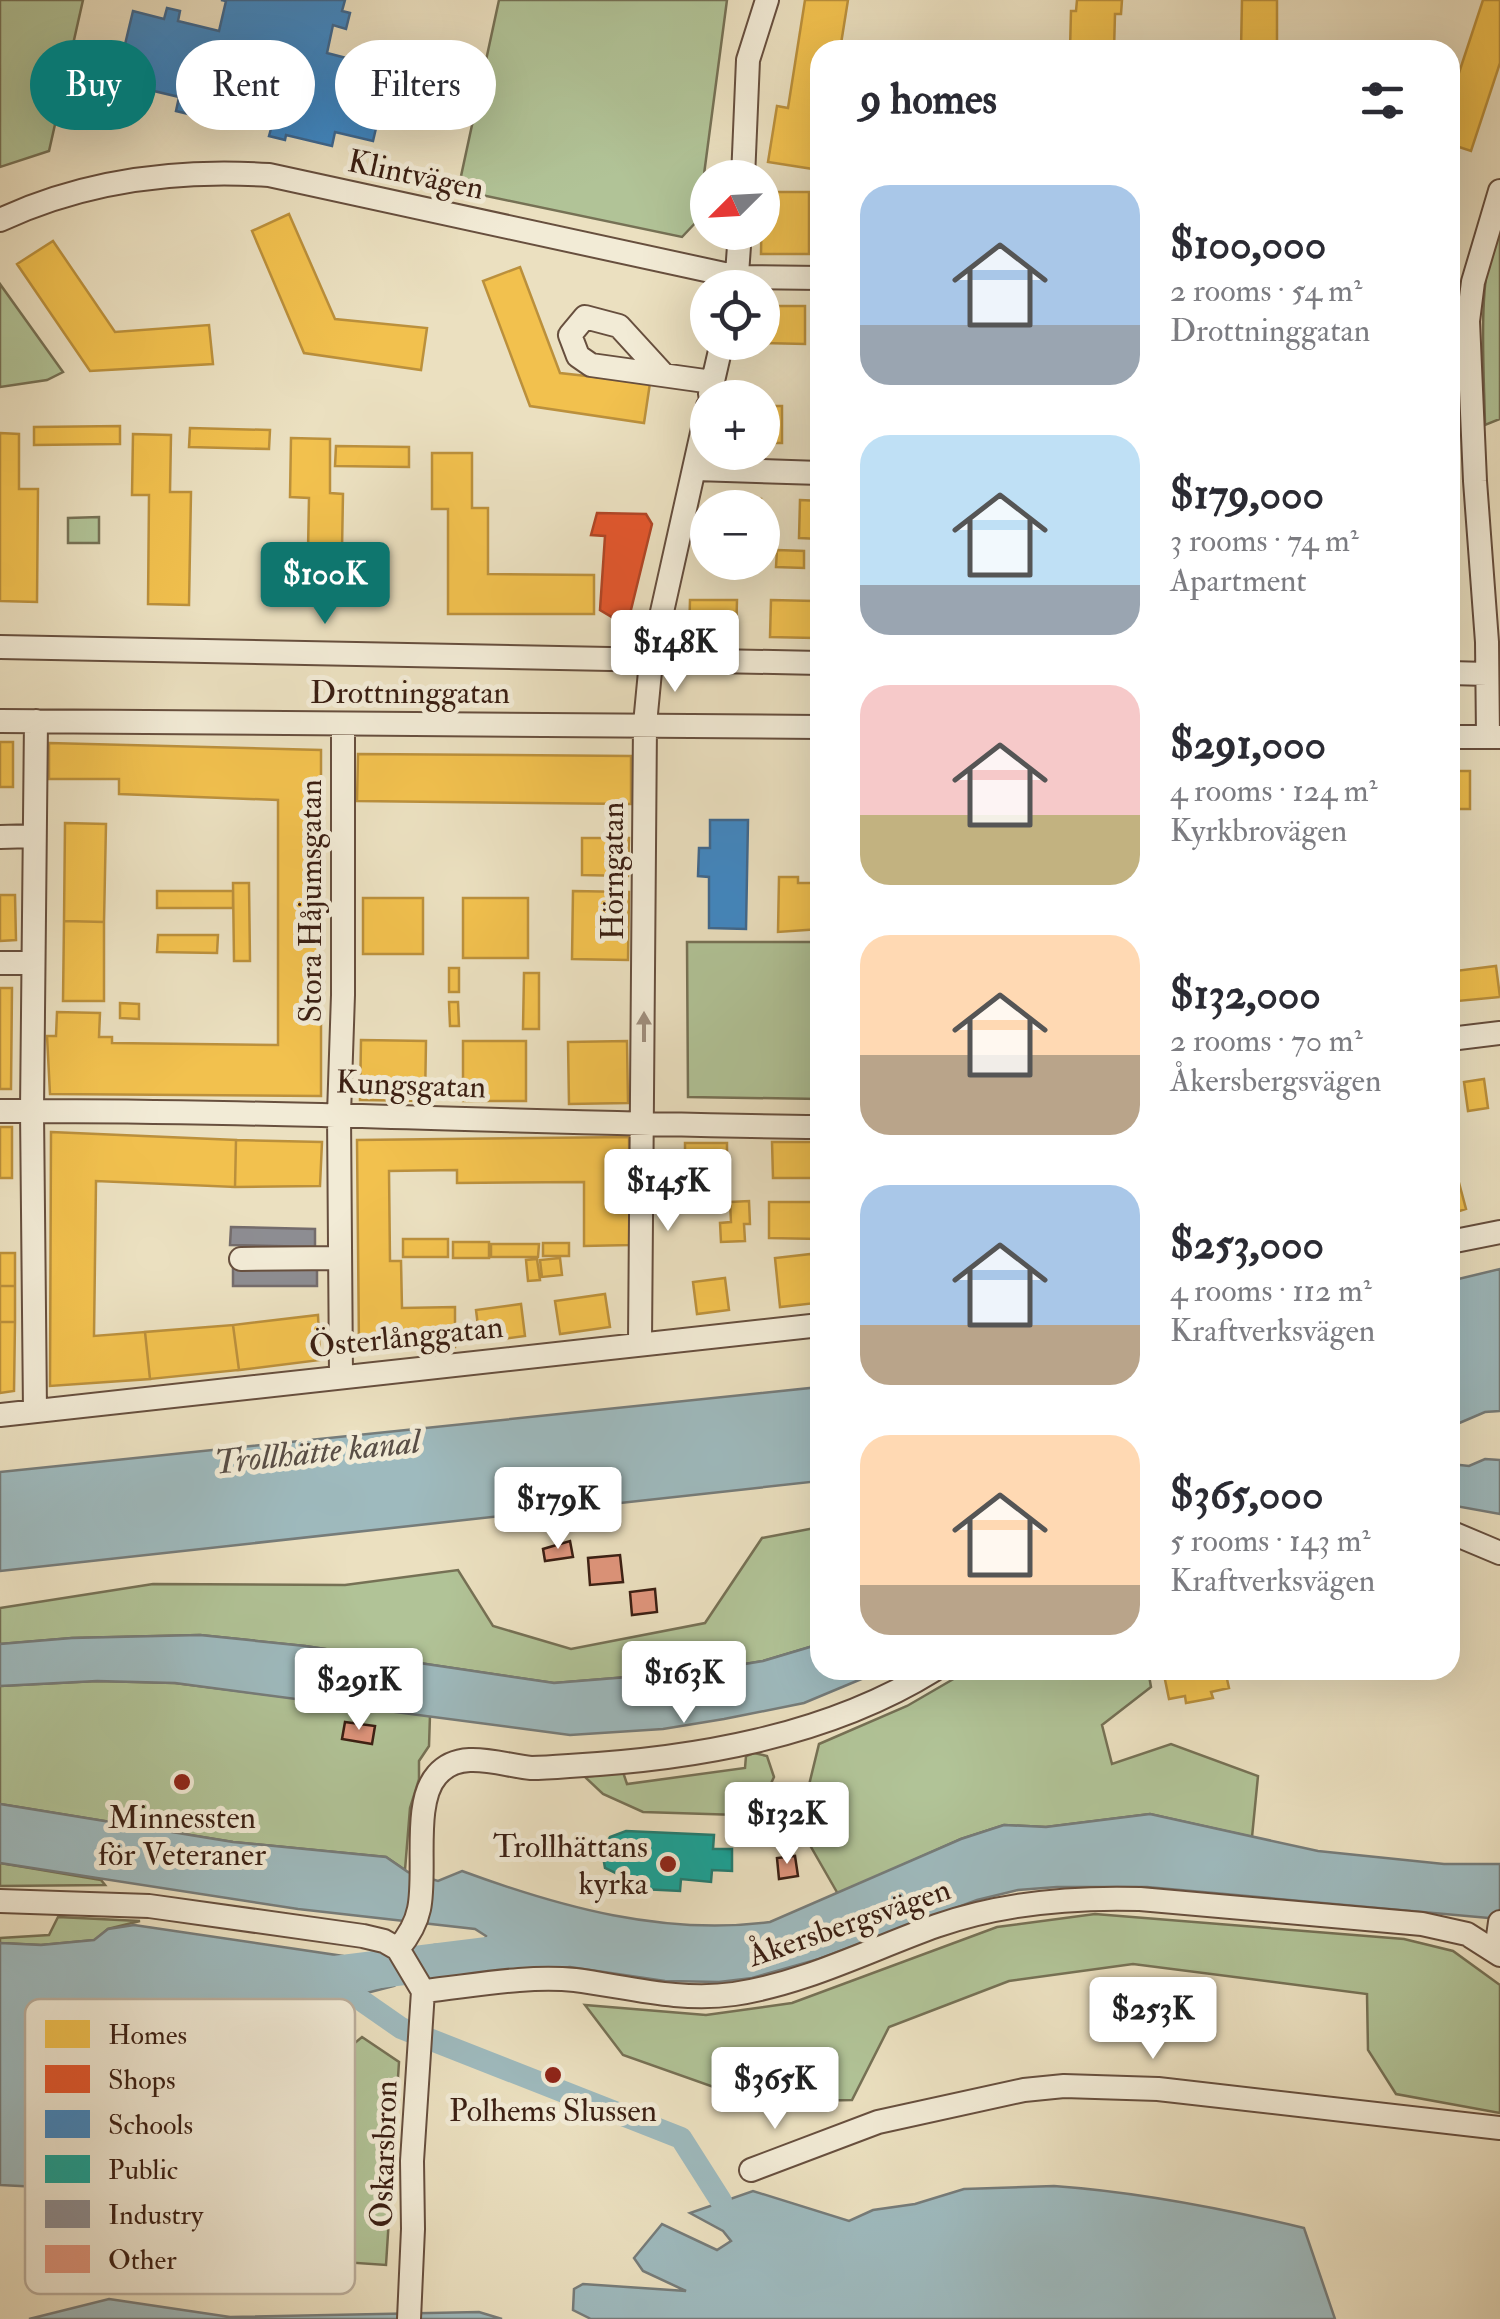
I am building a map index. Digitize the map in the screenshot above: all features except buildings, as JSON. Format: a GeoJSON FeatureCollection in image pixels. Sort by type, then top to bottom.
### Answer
{"type":"FeatureCollection","features":[{"type":"Feature","properties":{"kind":"street"},"geometry":{"type":"LineString","coordinates":[[743,160],[748,60],[767,0]]}},
{"type":"Feature","properties":{"kind":"street","name":"Klintvägen"},"geometry":{"type":"LineString","coordinates":[[0,220],[30,206],[101,185],[158,175],[222,172],[270,176],[690,271]]}},
{"type":"Feature","properties":{"kind":"street"},"geometry":{"type":"LineString","coordinates":[[1460,737],[1494,737],[1468,321],[1461,282],[1500,191]]}},
{"type":"Feature","properties":{"kind":"street","name":"Klintvägen"},"geometry":{"type":"LineString","coordinates":[[780,280],[810,278]]}},
{"type":"Feature","properties":{"kind":"street"},"geometry":{"type":"LineString","coordinates":[[662,373],[690,383]]}},
{"type":"Feature","properties":{"kind":"street"},"geometry":{"type":"LineString","coordinates":[[696,470],[810,472]]}},
{"type":"Feature","properties":{"kind":"street","name":"Hörngatan"},"geometry":{"type":"LineString","coordinates":[[640,1342],[646,724],[651,661],[696,470]]}},
{"type":"Feature","properties":{"kind":"street"},"geometry":{"type":"LineString","coordinates":[[1460,481],[1475,481]]}},
{"type":"Feature","properties":{"kind":"street","name":"Drottninggatan"},"geometry":{"type":"LineString","coordinates":[[0,648],[810,663]]}},
{"type":"Feature","properties":{"kind":"street"},"geometry":{"type":"LineString","coordinates":[[1460,674],[1488,674]]}},
{"type":"Feature","properties":{"kind":"street","name":"Drottninggatan"},"geometry":{"type":"LineString","coordinates":[[0,721],[810,727]]}},
{"type":"Feature","properties":{"kind":"street"},"geometry":{"type":"LineString","coordinates":[[35,1411],[32,1111],[36,722]]}},
{"type":"Feature","properties":{"kind":"street","name":"Stora Håjumsgatan"},"geometry":{"type":"LineString","coordinates":[[341,1376],[343,726]]}},
{"type":"Feature","properties":{"kind":"street"},"geometry":{"type":"LineString","coordinates":[[0,837],[34,836]]}},
{"type":"Feature","properties":{"kind":"street"},"geometry":{"type":"LineString","coordinates":[[0,963],[33,963]]}},
{"type":"Feature","properties":{"kind":"street"},"geometry":{"type":"LineString","coordinates":[[1460,1038],[1500,1034]]}},
{"type":"Feature","properties":{"kind":"street","name":"Kungsgatan"},"geometry":{"type":"LineString","coordinates":[[0,1111],[339,1114],[810,1127]]}},
{"type":"Feature","properties":{"kind":"street"},"geometry":{"type":"LineString","coordinates":[[1460,1240],[1500,1232]]}},
{"type":"Feature","properties":{"kind":"street"},"geometry":{"type":"LineString","coordinates":[[241,1259],[340,1258]]}},
{"type":"Feature","properties":{"kind":"street","name":"Österlånggatan"},"geometry":{"type":"LineString","coordinates":[[0,1414],[810,1326]]}},
{"type":"Feature","properties":{"kind":"street"},"geometry":{"type":"LineString","coordinates":[[1460,1536],[1500,1553]]}},
{"type":"Feature","properties":{"kind":"street"},"geometry":{"type":"LineString","coordinates":[[403,1950],[419,1910],[425,1797],[433,1779],[445,1766],[478,1760],[532,1768],[567,1766],[757,1742],[834,1717],[918,1680]]}},
{"type":"Feature","properties":{"kind":"street","name":"Åkersbergsvägen"},"geometry":{"type":"LineString","coordinates":[[422,1995],[521,1981],[573,1980],[688,1997],[728,1995],[804,1978],[985,1911],[1096,1898],[1140,1898],[1422,1924],[1467,1934],[1498,1953]]}},
{"type":"Feature","properties":{"kind":"street"},"geometry":{"type":"LineString","coordinates":[[0,1901],[149,1906],[362,1936],[403,1950],[422,1995]]}},
{"type":"Feature","properties":{"kind":"street"},"geometry":{"type":"LineString","coordinates":[[1498,1953],[1500,1922]]}},
{"type":"Feature","properties":{"kind":"street","name":"Oskarsbron"},"geometry":{"type":"LineString","coordinates":[[408,2319],[422,1995]]}},
{"type":"Feature","properties":{"kind":"street"},"geometry":{"type":"LineString","coordinates":[[751,2170],[878,2122],[1024,2090],[1064,2086],[1158,2089],[1500,2128]]}},
{"type":"Feature","properties":{"kind":"green space"},"geometry":{"type":"Polygon","coordinates":[[[0,0],[83,0],[74,40],[30,40],[30,130],[54,130],[49,151],[0,167],[0,0]]]}},
{"type":"Feature","properties":{"kind":"green space"},"geometry":{"type":"Polygon","coordinates":[[[499,0],[727,0],[706,160],[690,160],[690,228],[682,237],[458,190],[471,130],[496,130],[496,40],[490,40],[499,0]]]}},
{"type":"Feature","properties":{"kind":"green space"},"geometry":{"type":"Polygon","coordinates":[[[1500,219],[1500,419],[1485,425],[1484,292],[1492,241],[1500,219]]]}},
{"type":"Feature","properties":{"kind":"green space"},"geometry":{"type":"Polygon","coordinates":[[[0,284],[63,372],[47,380],[0,387],[0,284]]]}},
{"type":"Feature","properties":{"kind":"green space"},"geometry":{"type":"Polygon","coordinates":[[[99,517],[99,543],[68,543],[68,518],[99,517]]]}},
{"type":"Feature","properties":{"kind":"green space"},"geometry":{"type":"Polygon","coordinates":[[[687,942],[810,942],[810,1099],[688,1097],[687,942]]]}},
{"type":"Feature","properties":{"kind":"green space"},"geometry":{"type":"Polygon","coordinates":[[[810,1529],[810,1647],[763,1661],[702,1671],[554,1683],[305,1646],[200,1635],[0,1644],[0,1608],[153,1584],[345,1585],[458,1570],[493,1626],[571,1649],[705,1623],[762,1538],[810,1529]]]}},
{"type":"Feature","properties":{"kind":"green space"},"geometry":{"type":"Polygon","coordinates":[[[952,1680],[1150,1680],[1151,1687],[1102,1725],[1112,1764],[1171,1744],[1258,1776],[1252,1837],[1150,1814],[1046,1827],[1004,1825],[961,1839],[838,1894],[799,1826],[819,1744],[907,1706],[952,1680]]]}},
{"type":"Feature","properties":{"kind":"green space"},"geometry":{"type":"Polygon","coordinates":[[[97,1681],[175,1683],[430,1715],[429,1746],[419,1761],[419,1779],[410,1808],[405,1870],[386,1857],[233,1842],[0,1804],[0,1686],[97,1681]]]}},
{"type":"Feature","properties":{"kind":"green space"},"geometry":{"type":"Polygon","coordinates":[[[746,1756],[767,1756],[774,1777],[760,1807],[739,1815],[643,1812],[603,1794],[585,1777],[623,1772],[627,1784],[745,1768],[746,1756]]]}},
{"type":"Feature","properties":{"kind":"green space"},"geometry":{"type":"Polygon","coordinates":[[[0,1863],[101,1880],[105,1885],[0,1886],[0,1863]]]}},
{"type":"Feature","properties":{"kind":"green space"},"geometry":{"type":"Polygon","coordinates":[[[1095,1914],[1404,1939],[1453,1951],[1500,1985],[1500,2113],[1396,2094],[1368,2050],[1367,1994],[1133,1964],[1009,1981],[889,2027],[852,2100],[756,2102],[623,2055],[585,2005],[706,2015],[792,2003],[997,1927],[1095,1914]]]}},
{"type":"Feature","properties":{"kind":"green space"},"geometry":{"type":"Polygon","coordinates":[[[58,1917],[140,1921],[108,1929],[95,1940],[41,1945],[0,1943],[0,1938],[49,1935],[58,1917]]]}},
{"type":"Feature","properties":{"kind":"green space"},"geometry":{"type":"Polygon","coordinates":[[[362,2037],[399,2062],[386,2265],[355,2263],[355,2043],[362,2037]]]}},
{"type":"Feature","properties":{"kind":"water"},"geometry":{"type":"Polygon","coordinates":[[[1500,1269],[1500,1411],[1485,1412],[1460,1423],[1460,1279],[1500,1269]]]}},
{"type":"Feature","properties":{"kind":"water","name":"Trollhätte kanal"},"geometry":{"type":"Polygon","coordinates":[[[810,1388],[810,1482],[0,1571],[0,1472],[810,1388]]]}},
{"type":"Feature","properties":{"kind":"water"},"geometry":{"type":"Polygon","coordinates":[[[1485,1459],[1500,1460],[1500,1514],[1460,1507],[1460,1465],[1469,1466],[1485,1459]]]}},
{"type":"Feature","properties":{"kind":"water"},"geometry":{"type":"Polygon","coordinates":[[[200,1635],[305,1646],[554,1683],[703,1671],[763,1661],[810,1647],[810,1680],[859,1680],[804,1703],[724,1719],[663,1729],[570,1735],[175,1683],[97,1681],[0,1686],[0,1644],[200,1635]]]}},
{"type":"Feature","properties":{"kind":"water"},"geometry":{"type":"Polygon","coordinates":[[[0,1804],[233,1842],[386,1857],[408,1872],[438,1881],[462,1871],[575,1907],[652,1922],[691,1925],[770,1922],[961,1839],[1004,1825],[1046,1827],[1150,1814],[1318,1851],[1444,1864],[1500,1864],[1500,1919],[1147,1887],[1057,1887],[1018,1890],[977,1900],[819,1959],[752,1978],[665,1981],[570,1967],[459,1977],[440,1965],[435,1945],[484,1944],[486,1936],[475,1929],[298,1909],[0,1863],[0,1804]]]}},
{"type":"Feature","properties":{"kind":"water"},"geometry":{"type":"Polygon","coordinates":[[[134,1925],[343,1956],[353,1971],[378,1964],[394,1986],[349,1999],[25,1999],[25,2186],[0,2185],[0,1943],[41,1945],[94,1940],[108,1929],[134,1925]]]}},
{"type":"Feature","properties":{"kind":"water"},"geometry":{"type":"Polygon","coordinates":[[[1054,2186],[1180,2202],[1304,2228],[1335,2319],[591,2319],[573,2310],[574,2289],[583,2284],[686,2291],[643,2271],[634,2258],[662,2224],[717,2250],[731,2241],[723,2231],[690,2213],[753,2191],[849,2221],[873,2210],[915,2204],[964,2189],[1054,2186]]]}},
{"type":"Feature","properties":{"kind":"water"},"geometry":{"type":"Polygon","coordinates":[[[109,2299],[230,2317],[479,2312],[502,2319],[29,2319],[109,2299]]]}},
{"type":"Feature","properties":{"kind":"waterway"},"geometry":{"type":"LineString","coordinates":[[333,1975],[486,1956]]}},
{"type":"Feature","properties":{"kind":"waterway"},"geometry":{"type":"LineString","coordinates":[[355,1996],[401,2028],[681,2138],[721,2201]]}},
{"type":"Feature","properties":{"kind":"place","name":"Minnessten för Veteraner"},"geometry":{"type":"Point","coordinates":[182,1782]}},
{"type":"Feature","properties":{"kind":"place","name":"Trollhättans kyrka"},"geometry":{"type":"Point","coordinates":[668,1864]}},
{"type":"Feature","properties":{"kind":"place","name":"Polhems Slussen"},"geometry":{"type":"Point","coordinates":[553,2075]}}]}
